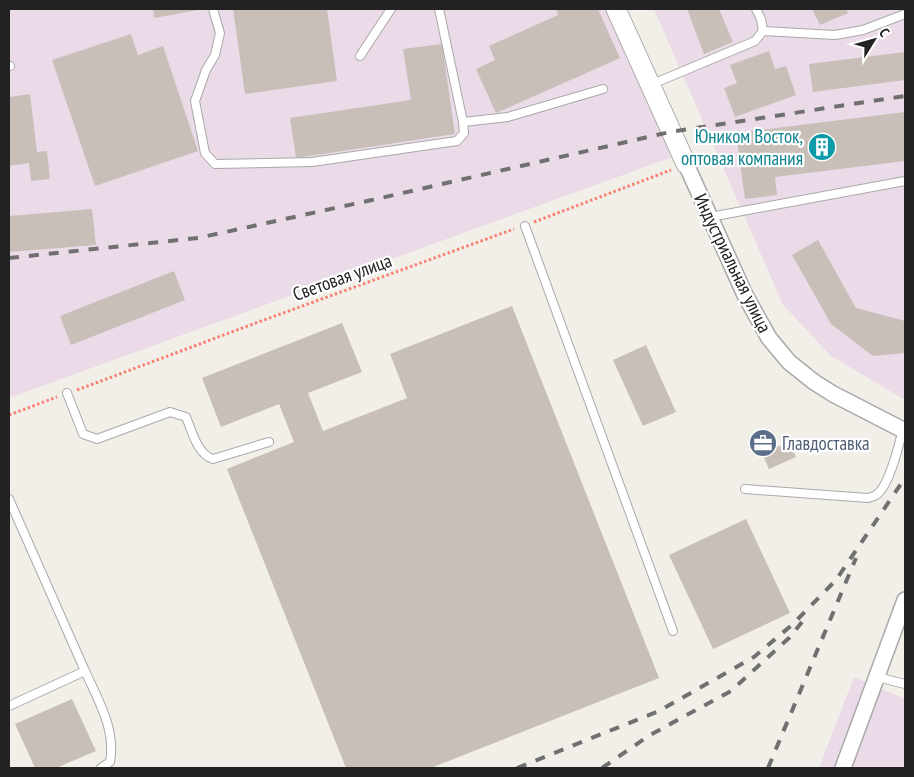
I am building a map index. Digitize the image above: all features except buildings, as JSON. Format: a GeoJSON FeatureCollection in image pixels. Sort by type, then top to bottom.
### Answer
{"type":"FeatureCollection","features":[{"type":"Feature","properties":{"kind":"street","name":"Индустриальная улица"},"geometry":{"type":"LineString","coordinates":[[616,9],[745,296],[769,338],[789,362],[814,382],[904,430]]}},
{"type":"Feature","properties":{"kind":"street"},"geometry":{"type":"LineString","coordinates":[[843,768],[905,600]]}},
{"type":"Feature","properties":{"kind":"lane"},"geometry":{"type":"LineString","coordinates":[[213,9],[220,33],[215,55],[206,70],[195,101],[205,153],[215,164],[312,162],[457,140],[464,133],[463,122],[439,9]]}},
{"type":"Feature","properties":{"kind":"lane"},"geometry":{"type":"LineString","coordinates":[[360,56],[391,9]]}},
{"type":"Feature","properties":{"kind":"lane"},"geometry":{"type":"LineString","coordinates":[[650,85],[755,41],[763,31],[761,19],[756,9]]}},
{"type":"Feature","properties":{"kind":"lane"},"geometry":{"type":"LineString","coordinates":[[763,31],[835,35],[864,30],[905,14]]}},
{"type":"Feature","properties":{"kind":"lane"},"geometry":{"type":"LineString","coordinates":[[463,122],[508,117],[603,89]]}},
{"type":"Feature","properties":{"kind":"lane"},"geometry":{"type":"LineString","coordinates":[[710,216],[905,181]]}},
{"type":"Feature","properties":{"kind":"lane"},"geometry":{"type":"LineString","coordinates":[[525,226],[673,631]]}},
{"type":"Feature","properties":{"kind":"lane"},"geometry":{"type":"LineString","coordinates":[[68,393],[83,434],[97,440],[170,412],[186,417],[201,452],[206,457],[213,459],[269,442]]}},
{"type":"Feature","properties":{"kind":"lane"},"geometry":{"type":"LineString","coordinates":[[745,489],[868,498],[876,495],[880,490],[890,471],[904,430]]}},
{"type":"Feature","properties":{"kind":"lane"},"geometry":{"type":"LineString","coordinates":[[9,499],[104,714],[111,736],[112,749],[110,762],[101,768]]}},
{"type":"Feature","properties":{"kind":"lane"},"geometry":{"type":"LineString","coordinates":[[9,706],[85,671]]}},
{"type":"Feature","properties":{"kind":"lane"},"geometry":{"type":"LineString","coordinates":[[877,677],[905,684]]}},
{"type":"Feature","properties":{"kind":"path","name":"Световая улица"},"geometry":{"type":"LineString","coordinates":[[9,415],[253,324],[525,226],[686,164]]}},
{"type":"Feature","properties":{"kind":"shaded area"},"geometry":{"type":"Polygon","coordinates":[[[9,9],[616,9],[681,154],[9,398],[9,9]]]}},
{"type":"Feature","properties":{"kind":"shaded area"},"geometry":{"type":"Polygon","coordinates":[[[654,9],[905,9],[905,400],[831,356],[783,305],[654,9]]]}},
{"type":"Feature","properties":{"kind":"shaded area"},"geometry":{"type":"Polygon","coordinates":[[[854,677],[905,699],[905,768],[819,768],[854,677]]]}},
{"type":"Feature","properties":{"kind":"railway"},"geometry":{"type":"LineString","coordinates":[[9,258],[198,238],[670,132],[905,96]]}},
{"type":"Feature","properties":{"kind":"railway"},"geometry":{"type":"LineString","coordinates":[[517,768],[659,711],[754,657],[793,624],[836,580],[905,478]]}},
{"type":"Feature","properties":{"kind":"railway"},"geometry":{"type":"LineString","coordinates":[[768,768],[856,558]]}},
{"type":"Feature","properties":{"kind":"railway"},"geometry":{"type":"LineString","coordinates":[[602,768],[650,735],[731,691],[789,638],[802,622]]}},
{"type":"Feature","properties":{"kind":"place","name":"Юником Восток, оптовая компания"},"geometry":{"type":"Point","coordinates":[822,147]}},
{"type":"Feature","properties":{"kind":"place","name":"Главдоставка"},"geometry":{"type":"Point","coordinates":[763,443]}}]}
